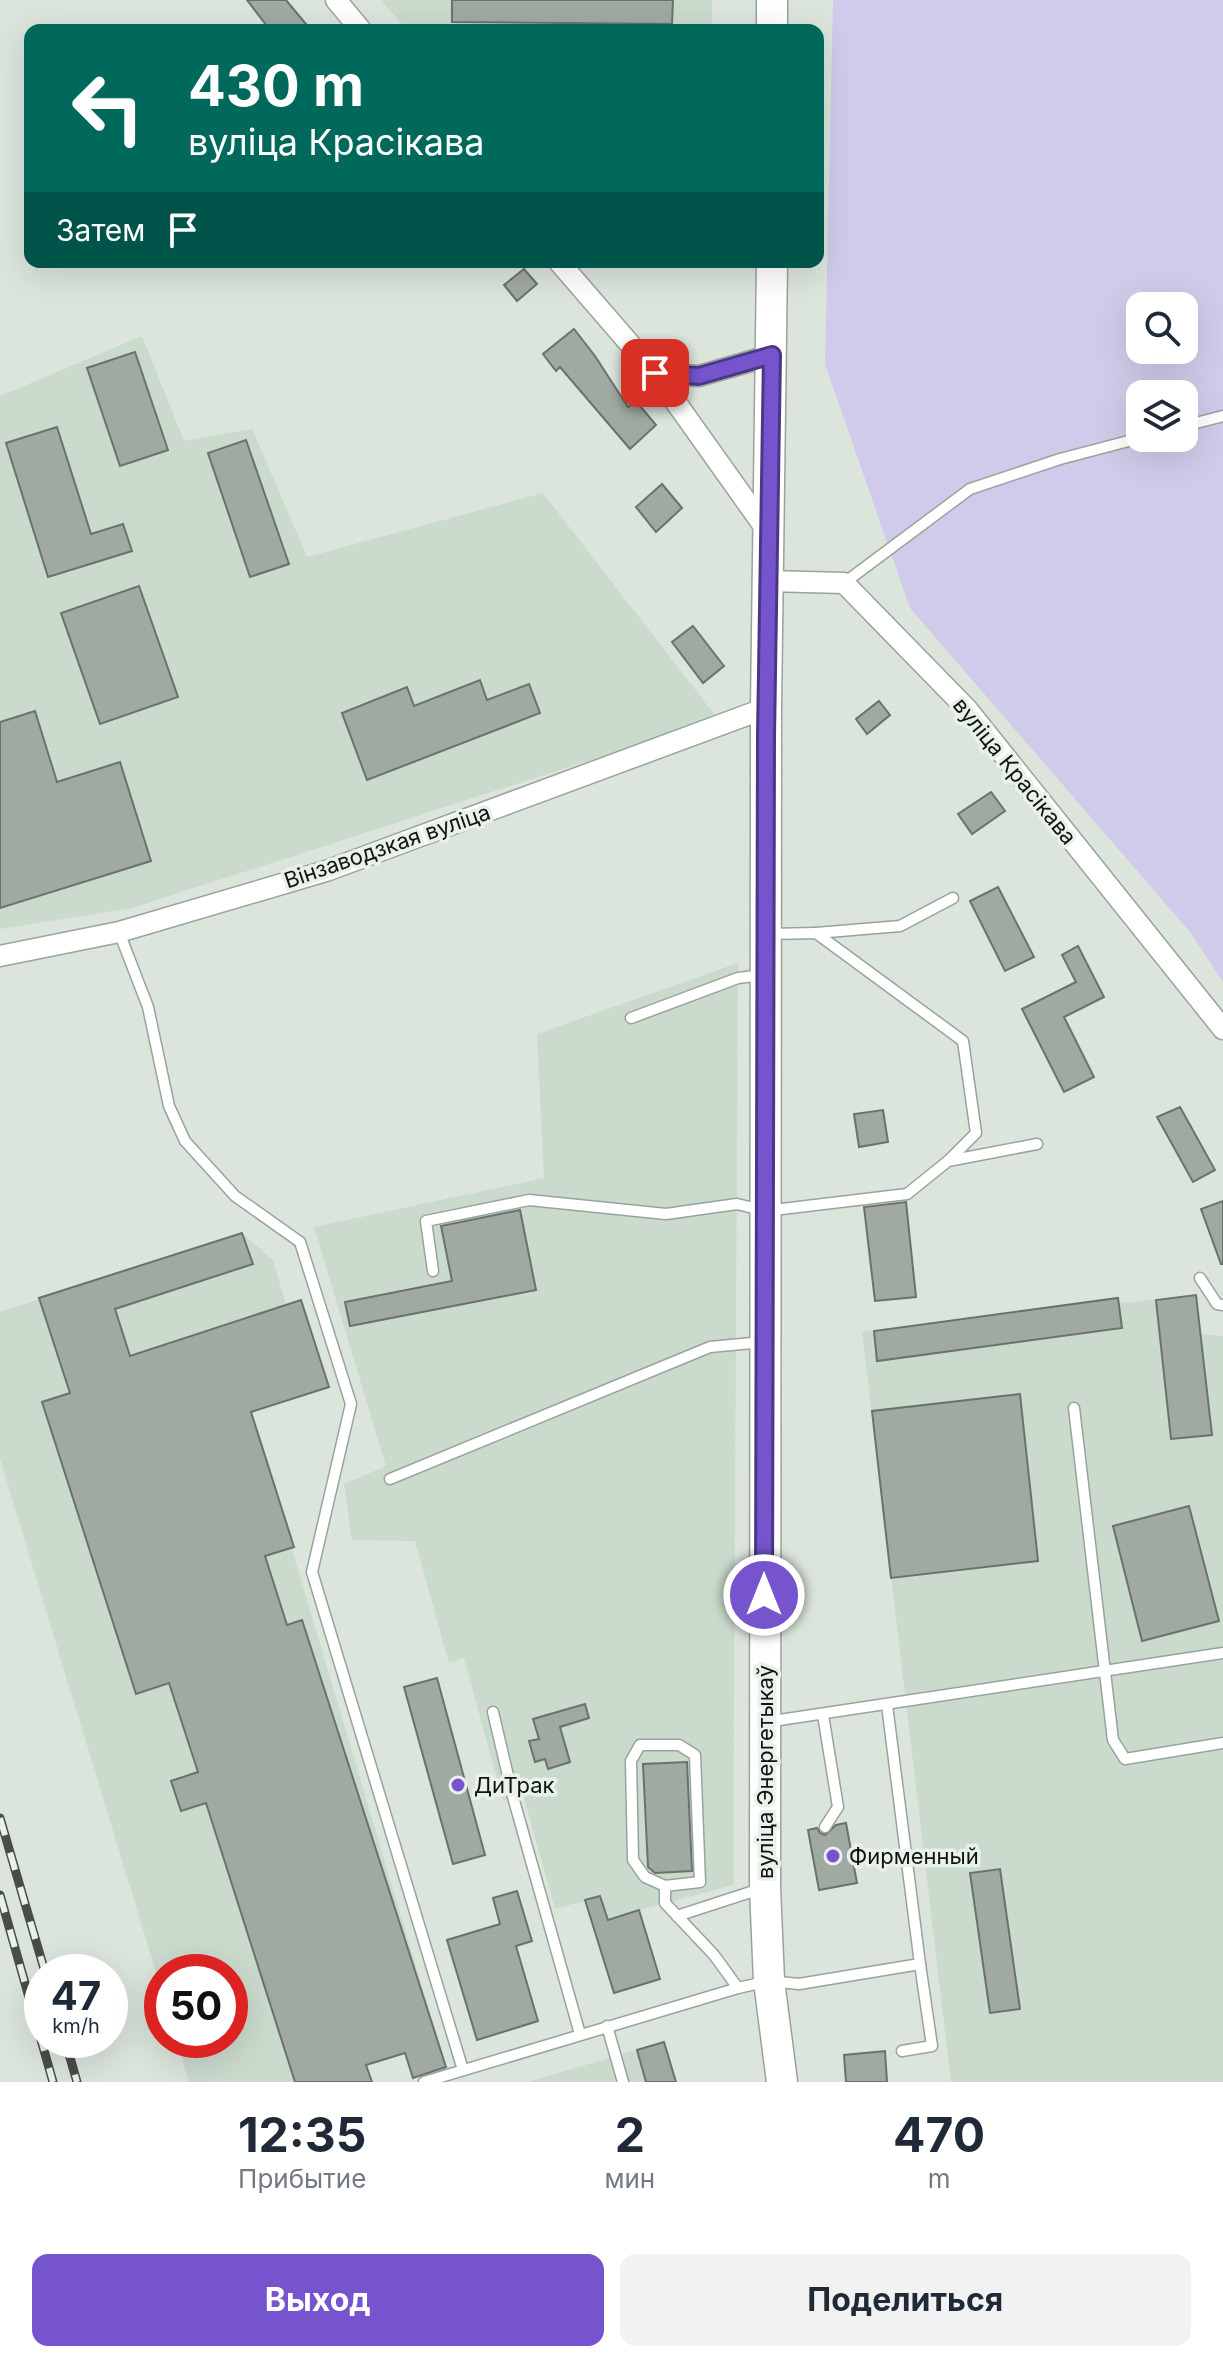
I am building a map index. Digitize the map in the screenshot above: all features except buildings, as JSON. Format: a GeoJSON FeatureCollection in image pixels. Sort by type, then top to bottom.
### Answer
{"type":"FeatureCollection","features":[{"type":"Feature","properties":{"kind":"main road"},"geometry":{"type":"LineString","coordinates":[[772,0],[772,24]]}},
{"type":"Feature","properties":{"kind":"main road","name":"вуліца Энергетыкаў"},"geometry":{"type":"LineString","coordinates":[[772,268],[766,708],[764,1722],[769,1981],[782,2082]]}},
{"type":"Feature","properties":{"kind":"street"},"geometry":{"type":"LineString","coordinates":[[336,0],[356,24]]}},
{"type":"Feature","properties":{"kind":"street"},"geometry":{"type":"LineString","coordinates":[[564,268],[655,373],[768,532]]}},
{"type":"Feature","properties":{"kind":"street"},"geometry":{"type":"LineString","coordinates":[[655,373],[699,376],[772,355]]}},
{"type":"Feature","properties":{"kind":"street"},"geometry":{"type":"LineString","coordinates":[[768,581],[844,583]]}},
{"type":"Feature","properties":{"kind":"street","name":"вуліца Красікава"},"geometry":{"type":"LineString","coordinates":[[844,583],[967,709],[1223,1029]]}},
{"type":"Feature","properties":{"kind":"street","name":"Вінзаводзкая вуліца"},"geometry":{"type":"LineString","coordinates":[[0,956],[119,932],[326,871],[766,708]]}},
{"type":"Feature","properties":{"kind":"lane"},"geometry":{"type":"LineString","coordinates":[[1198,422],[1223,416]]}},
{"type":"Feature","properties":{"kind":"lane"},"geometry":{"type":"LineString","coordinates":[[844,583],[970,489],[1060,459],[1126,442]]}},
{"type":"Feature","properties":{"kind":"lane"},"geometry":{"type":"LineString","coordinates":[[765,934],[900,926],[953,898]]}},
{"type":"Feature","properties":{"kind":"lane"},"geometry":{"type":"LineString","coordinates":[[119,932],[148,1007],[169,1106],[185,1141],[235,1196],[300,1242],[351,1404],[312,1572],[463,2070]]}},
{"type":"Feature","properties":{"kind":"lane"},"geometry":{"type":"LineString","coordinates":[[433,1271],[426,1221],[529,1200],[666,1214],[737,1204],[765,1211],[907,1194],[948,1161],[976,1133],[963,1041],[816,933]]}},
{"type":"Feature","properties":{"kind":"lane"},"geometry":{"type":"LineString","coordinates":[[631,1018],[738,978],[765,975]]}},
{"type":"Feature","properties":{"kind":"lane"},"geometry":{"type":"LineString","coordinates":[[948,1161],[1037,1144]]}},
{"type":"Feature","properties":{"kind":"lane"},"geometry":{"type":"LineString","coordinates":[[1200,1278],[1217,1304],[1223,1305]]}},
{"type":"Feature","properties":{"kind":"lane"},"geometry":{"type":"LineString","coordinates":[[390,1479],[710,1347],[765,1342]]}},
{"type":"Feature","properties":{"kind":"lane"},"geometry":{"type":"LineString","coordinates":[[1074,1408],[1113,1740],[1125,1759],[1223,1743]]}},
{"type":"Feature","properties":{"kind":"lane"},"geometry":{"type":"LineString","coordinates":[[764,1722],[1223,1653]]}},
{"type":"Feature","properties":{"kind":"lane"},"geometry":{"type":"LineString","coordinates":[[887,1705],[932,2046],[902,2051]]}},
{"type":"Feature","properties":{"kind":"lane"},"geometry":{"type":"LineString","coordinates":[[493,1712],[513,1797],[580,2034]]}},
{"type":"Feature","properties":{"kind":"lane"},"geometry":{"type":"LineString","coordinates":[[823,1715],[838,1807],[825,1827]]}},
{"type":"Feature","properties":{"kind":"lane"},"geometry":{"type":"LineString","coordinates":[[640,1745],[679,1745],[695,1755],[700,1882],[665,1886],[645,1877],[633,1860],[631,1761],[640,1745]]}},
{"type":"Feature","properties":{"kind":"lane"},"geometry":{"type":"LineString","coordinates":[[665,1886],[665,1903],[714,1955],[738,1988]]}},
{"type":"Feature","properties":{"kind":"lane"},"geometry":{"type":"LineString","coordinates":[[677,1916],[765,1888]]}},
{"type":"Feature","properties":{"kind":"lane"},"geometry":{"type":"LineString","coordinates":[[424,2082],[738,1988],[769,1981],[799,1984],[920,1964]]}},
{"type":"Feature","properties":{"kind":"lane"},"geometry":{"type":"LineString","coordinates":[[607,2026],[623,2082]]}},
{"type":"Feature","properties":{"kind":"shaded area"},"geometry":{"type":"Polygon","coordinates":[[[381,0],[712,0],[712,24],[402,24],[381,0]]]}},
{"type":"Feature","properties":{"kind":"shaded area"},"geometry":{"type":"Polygon","coordinates":[[[833,0],[1223,0],[1223,982],[1190,932],[910,608],[825,364],[833,0]]]}},
{"type":"Feature","properties":{"kind":"shaded area"},"geometry":{"type":"Polygon","coordinates":[[[142,336],[184,441],[252,429],[307,557],[543,493],[718,719],[132,908],[0,929],[0,396],[142,336]]]}},
{"type":"Feature","properties":{"kind":"shaded area"},"geometry":{"type":"Polygon","coordinates":[[[738,963],[733,1885],[639,1910],[660,1979],[614,1993],[585,1901],[555,1909],[523,1794],[503,1801],[464,1658],[449,1663],[415,1541],[352,1540],[344,1484],[386,1466],[314,1227],[544,1178],[537,1034],[738,963]]]}},
{"type":"Feature","properties":{"kind":"shaded area"},"geometry":{"type":"Polygon","coordinates":[[[242,1233],[273,1260],[286,1305],[301,1300],[329,1387],[251,1412],[446,2067],[413,2078],[405,2053],[367,2065],[371,2082],[189,2082],[182,2058],[248,2058],[248,1954],[150,1954],[0,1459],[0,1312],[242,1233]]]}},
{"type":"Feature","properties":{"kind":"shaded area"},"geometry":{"type":"Polygon","coordinates":[[[1196,1295],[1200,1334],[1223,1336],[1223,2082],[951,2082],[862,1331],[1196,1295]]]}},
{"type":"Feature","properties":{"kind":"shaded area"},"geometry":{"type":"Polygon","coordinates":[[[664,2042],[676,2082],[527,2082],[664,2042]]]}},
{"type":"Feature","properties":{"kind":"railway"},"geometry":{"type":"LineString","coordinates":[[0,1818],[40,1954]]}},
{"type":"Feature","properties":{"kind":"railway"},"geometry":{"type":"LineString","coordinates":[[0,1895],[53,2082]]}},
{"type":"Feature","properties":{"kind":"railway"},"geometry":{"type":"LineString","coordinates":[[70,2058],[77,2082]]}},
{"type":"Feature","properties":{"kind":"place","name":"ДиТрак"},"geometry":{"type":"Point","coordinates":[458,1785]}},
{"type":"Feature","properties":{"kind":"place","name":"Фирменный"},"geometry":{"type":"Point","coordinates":[833,1856]}},
{"type":"Feature","properties":{"kind":"route"},"geometry":{"type":"LineString","coordinates":[[655,373],[699,376],[772,355],[766,736],[764,1595]]}}]}
